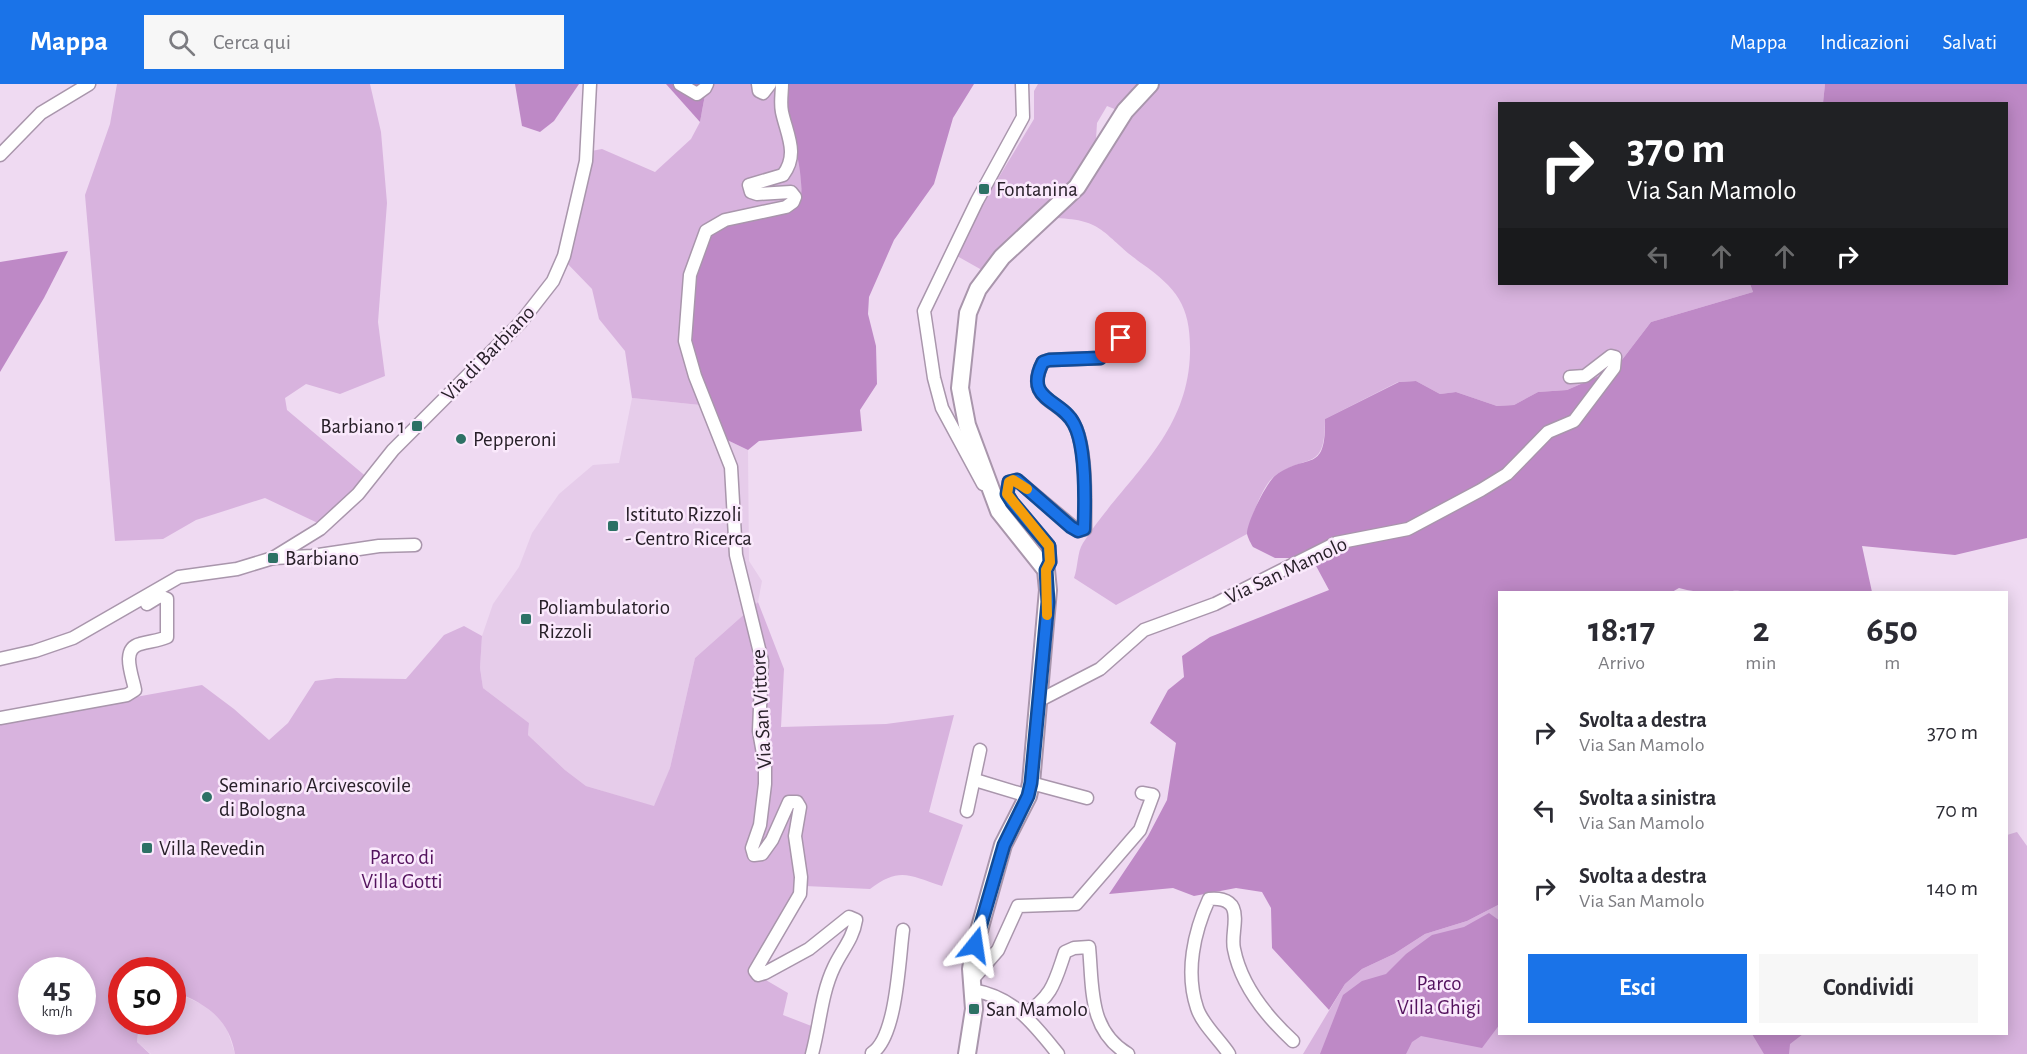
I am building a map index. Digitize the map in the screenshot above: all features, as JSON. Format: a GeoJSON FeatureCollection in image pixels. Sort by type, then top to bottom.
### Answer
{"type":"FeatureCollection","features":[{"type":"Feature","properties":{"kind":"main road"},"geometry":{"type":"LineString","coordinates":[[967,1054],[974,1009],[971,969],[975,945],[1004,845],[1030,790],[1048,596],[1046,570],[999,511],[967,424],[960,387],[965,325],[971,299],[1002,257],[1077,187],[1125,111],[1150,84]]}},
{"type":"Feature","properties":{"kind":"street"},"geometry":{"type":"LineString","coordinates":[[0,155],[41,112],[89,84]]}},
{"type":"Feature","properties":{"kind":"street","name":"Via di Barbiano"},"geometry":{"type":"LineString","coordinates":[[273,558],[320,529],[357,494],[393,450],[521,322],[553,281],[564,256],[586,161],[590,84]]}},
{"type":"Feature","properties":{"kind":"street"},"geometry":{"type":"LineString","coordinates":[[680,84],[686,90],[697,94],[707,84]]}},
{"type":"Feature","properties":{"kind":"street"},"geometry":{"type":"LineString","coordinates":[[758,84],[759,91],[763,93],[770,84]]}},
{"type":"Feature","properties":{"kind":"street","name":"Via San Vittore"},"geometry":{"type":"LineString","coordinates":[[782,84],[782,109],[793,150],[791,161],[783,175],[749,185],[751,192],[757,194],[791,192],[795,197],[793,202],[786,207],[725,220],[706,231],[690,275],[685,342],[695,376],[731,467],[736,555],[762,661],[759,731],[765,765],[765,784],[760,825],[752,848],[754,855],[762,854],[772,840],[789,802],[797,802],[800,807],[795,836],[801,878],[800,894],[755,971],[758,975],[809,949],[849,917],[856,920],[855,931],[834,966],[825,994],[812,1054]]}},
{"type":"Feature","properties":{"kind":"street"},"geometry":{"type":"LineString","coordinates":[[999,511],[942,408],[934,378],[924,311],[977,201],[1023,117],[1022,84]]}},
{"type":"Feature","properties":{"kind":"street"},"geometry":{"type":"LineString","coordinates":[[1046,570],[1050,562],[1049,546],[1007,494],[1009,482],[1017,480],[1078,531],[1084,529],[1082,442],[1073,421],[1041,395],[1037,382],[1039,370],[1043,362],[1049,360],[1100,358],[1108,345],[1121,338]]}},
{"type":"Feature","properties":{"kind":"street","name":"Via San Mamolo"},"geometry":{"type":"LineString","coordinates":[[1040,700],[1100,669],[1144,630],[1215,604],[1336,543],[1408,529],[1481,490],[1507,474],[1548,432],[1574,421],[1614,369],[1615,357],[1611,356],[1585,376],[1570,377]]}},
{"type":"Feature","properties":{"kind":"street","name":"Via di Barbiano"},"geometry":{"type":"LineString","coordinates":[[0,659],[35,651],[73,638],[179,578],[237,569],[273,558],[312,556],[379,546],[415,545]]}},
{"type":"Feature","properties":{"kind":"street"},"geometry":{"type":"LineString","coordinates":[[0,718],[127,695],[135,690],[128,657],[135,645],[157,642],[167,637],[166,599],[160,596],[131,613],[123,609]]}},
{"type":"Feature","properties":{"kind":"street"},"geometry":{"type":"LineString","coordinates":[[967,811],[980,750]]}},
{"type":"Feature","properties":{"kind":"street"},"geometry":{"type":"LineString","coordinates":[[975,780],[1087,798]]}},
{"type":"Feature","properties":{"kind":"street"},"geometry":{"type":"LineString","coordinates":[[1058,1054],[1025,1014],[972,985],[998,950],[1018,906],[1077,904],[1140,830],[1153,795],[1142,793]]}},
{"type":"Feature","properties":{"kind":"street"},"geometry":{"type":"LineString","coordinates":[[1229,1054],[1197,1010],[1193,983],[1193,940],[1209,899],[1217,898],[1228,902],[1233,908],[1234,949],[1243,972],[1258,1003],[1293,1041]]}},
{"type":"Feature","properties":{"kind":"street"},"geometry":{"type":"LineString","coordinates":[[868,1054],[878,1049],[893,1015],[903,930]]}},
{"type":"Feature","properties":{"kind":"street"},"geometry":{"type":"LineString","coordinates":[[1025,1014],[1042,1003],[1051,991],[1065,952],[1074,948],[1089,947],[1096,1019],[1104,1033],[1128,1054]]}},
{"type":"Feature","properties":{"kind":"shaded area"},"geometry":{"type":"Polygon","coordinates":[[[632,398],[710,406],[723,438],[748,450],[749,561],[762,581],[758,602],[695,658],[670,768],[655,807],[586,786],[565,770],[528,735],[529,723],[483,688],[480,668],[482,636],[493,604],[519,567],[532,533],[559,494],[593,465],[619,463],[632,398]]]}},
{"type":"Feature","properties":{"kind":"shaded area"},"geometry":{"type":"Polygon","coordinates":[[[186,997],[210,1008],[225,1023],[235,1054],[151,1054],[137,1042],[138,1035],[186,1035],[186,997]]]}},
{"type":"Feature","properties":{"kind":"green space"},"geometry":{"type":"Polygon","coordinates":[[[117,84],[370,84],[381,132],[387,203],[378,322],[385,376],[340,394],[306,384],[285,398],[287,410],[369,479],[322,525],[265,498],[196,520],[163,539],[115,541],[85,195],[110,124],[117,84]]]}},
{"type":"Feature","properties":{"kind":"green space"},"geometry":{"type":"Polygon","coordinates":[[[515,84],[579,84],[554,121],[540,132],[522,126],[515,84]]]}},
{"type":"Feature","properties":{"kind":"green space"},"geometry":{"type":"Polygon","coordinates":[[[666,84],[707,84],[700,122],[666,84]]]}},
{"type":"Feature","properties":{"kind":"green space"},"geometry":{"type":"Polygon","coordinates":[[[707,84],[786,84],[792,137],[801,164],[801,197],[787,209],[710,406],[632,398],[625,351],[599,319],[592,289],[562,258],[586,152],[602,149],[655,172],[691,139],[700,122],[707,84]]]}},
{"type":"Feature","properties":{"kind":"green space"},"geometry":{"type":"Polygon","coordinates":[[[786,84],[974,84],[953,118],[934,184],[894,240],[869,297],[868,314],[876,346],[877,384],[860,410],[862,431],[759,441],[748,450],[723,438],[693,372],[686,302],[706,238],[727,222],[787,209],[801,197],[800,168],[788,113],[786,84]]]}},
{"type":"Feature","properties":{"kind":"green space"},"geometry":{"type":"Polygon","coordinates":[[[1038,84],[1825,84],[1823,102],[1498,102],[1498,285],[1750,285],[1753,292],[1651,322],[1615,369],[1567,390],[1538,392],[1514,405],[1497,406],[1456,392],[1440,394],[1416,381],[1398,382],[1325,419],[1322,447],[1318,454],[1313,459],[1288,468],[1271,479],[1258,502],[1247,534],[1116,605],[1074,578],[1080,551],[1099,520],[1151,456],[1178,409],[1187,383],[1190,353],[1188,323],[1180,300],[1173,291],[1154,272],[1091,224],[1047,218],[989,274],[957,256],[985,200],[1034,119],[1034,91],[1038,84]],[[1107,106],[1097,123],[1096,139],[1101,143],[1122,112],[1107,106]]]}},
{"type":"Feature","properties":{"kind":"green space"},"geometry":{"type":"Polygon","coordinates":[[[1825,84],[2027,84],[2027,538],[1955,555],[1862,546],[1872,591],[1694,591],[1679,588],[1674,591],[1498,591],[1498,905],[1467,921],[1425,934],[1394,954],[1362,969],[1345,984],[1329,1010],[1272,948],[1271,908],[1262,892],[1236,888],[1194,896],[1173,888],[1109,894],[1148,836],[1167,800],[1176,743],[1150,723],[1168,690],[1184,677],[1182,656],[1210,637],[1329,590],[1315,564],[1297,558],[1275,558],[1253,547],[1247,534],[1253,513],[1272,479],[1287,468],[1318,455],[1322,448],[1325,419],[1399,382],[1416,381],[1440,394],[1456,392],[1497,406],[1514,405],[1538,392],[1567,390],[1615,369],[1651,322],[1753,292],[1750,285],[2008,285],[2008,102],[1823,102],[1825,84]]]}},
{"type":"Feature","properties":{"kind":"green space"},"geometry":{"type":"Polygon","coordinates":[[[68,251],[44,298],[0,372],[0,262],[68,251]]]}},
{"type":"Feature","properties":{"kind":"green space","name":"Parco di Villa Gotti"},"geometry":{"type":"Polygon","coordinates":[[[758,602],[784,669],[781,727],[886,724],[954,715],[929,812],[963,825],[942,886],[913,876],[898,875],[889,877],[870,889],[805,886],[752,972],[788,993],[783,1015],[814,1027],[808,1054],[235,1054],[232,1041],[221,1021],[205,1007],[186,997],[186,957],[108,957],[108,1035],[138,1035],[137,1042],[150,1054],[0,1054],[0,724],[25,717],[202,685],[269,740],[288,723],[315,681],[336,678],[406,679],[444,635],[464,626],[482,636],[480,668],[483,688],[529,723],[528,735],[565,770],[586,786],[654,806],[670,768],[695,658],[758,602]]]}},
{"type":"Feature","properties":{"kind":"green space","name":"Parco Villa Ghigi"},"geometry":{"type":"Polygon","coordinates":[[[2017,832],[2027,846],[2027,1054],[1303,1054],[1345,984],[1362,969],[1394,954],[1425,934],[1467,921],[1498,905],[1498,1035],[2008,1035],[2008,835],[2017,832]]]}},
{"type":"Feature","properties":{"kind":"green space"},"geometry":{"type":"Polygon","coordinates":[[[1489,913],[1498,920],[1498,1027],[1482,1048],[1421,1036],[1412,1042],[1406,1054],[1320,1054],[1343,995],[1362,981],[1386,974],[1406,954],[1432,935],[1464,927],[1489,913]]]}},
{"type":"Feature","properties":{"kind":"green space"},"geometry":{"type":"Polygon","coordinates":[[[1753,1035],[1802,1035],[1790,1044],[1789,1054],[1764,1054],[1753,1035]]]}},
{"type":"Feature","properties":{"kind":"slow traffic"},"geometry":{"type":"LineString","coordinates":[[1027,489],[1017,480],[1013,480],[1009,482],[1007,494],[1049,546],[1050,562],[1046,570],[1047,615]]}},
{"type":"Feature","properties":{"kind":"place","name":"Fontanina"},"geometry":{"type":"Point","coordinates":[984,189]}},
{"type":"Feature","properties":{"kind":"place","name":"Barbiano 1"},"geometry":{"type":"Point","coordinates":[417,426]}},
{"type":"Feature","properties":{"kind":"place","name":"Pepperoni"},"geometry":{"type":"Point","coordinates":[461,439]}},
{"type":"Feature","properties":{"kind":"place","name":"Istituto Rizzoli - Centro Ricerca"},"geometry":{"type":"Point","coordinates":[613,526]}},
{"type":"Feature","properties":{"kind":"place","name":"Barbiano"},"geometry":{"type":"Point","coordinates":[273,558]}},
{"type":"Feature","properties":{"kind":"place","name":"Poliambulatorio Rizzoli"},"geometry":{"type":"Point","coordinates":[526,619]}},
{"type":"Feature","properties":{"kind":"place","name":"Seminario Arcivescovile di Bologna"},"geometry":{"type":"Point","coordinates":[207,797]}},
{"type":"Feature","properties":{"kind":"place","name":"Villa Revedin"},"geometry":{"type":"Point","coordinates":[147,848]}},
{"type":"Feature","properties":{"kind":"place","name":"San Mamolo"},"geometry":{"type":"Point","coordinates":[974,1009]}},
{"type":"Feature","properties":{"kind":"route"},"geometry":{"type":"LineString","coordinates":[[975,945],[1004,845],[1028,796],[1031,783],[1047,615],[1046,570],[1050,562],[1049,546],[1012,502],[1007,494],[1009,482],[1017,480],[1071,527],[1078,531],[1084,529],[1082,442],[1073,421],[1041,395],[1037,382],[1039,370],[1043,362],[1049,360],[1100,358],[1108,345],[1121,338]]}}]}
